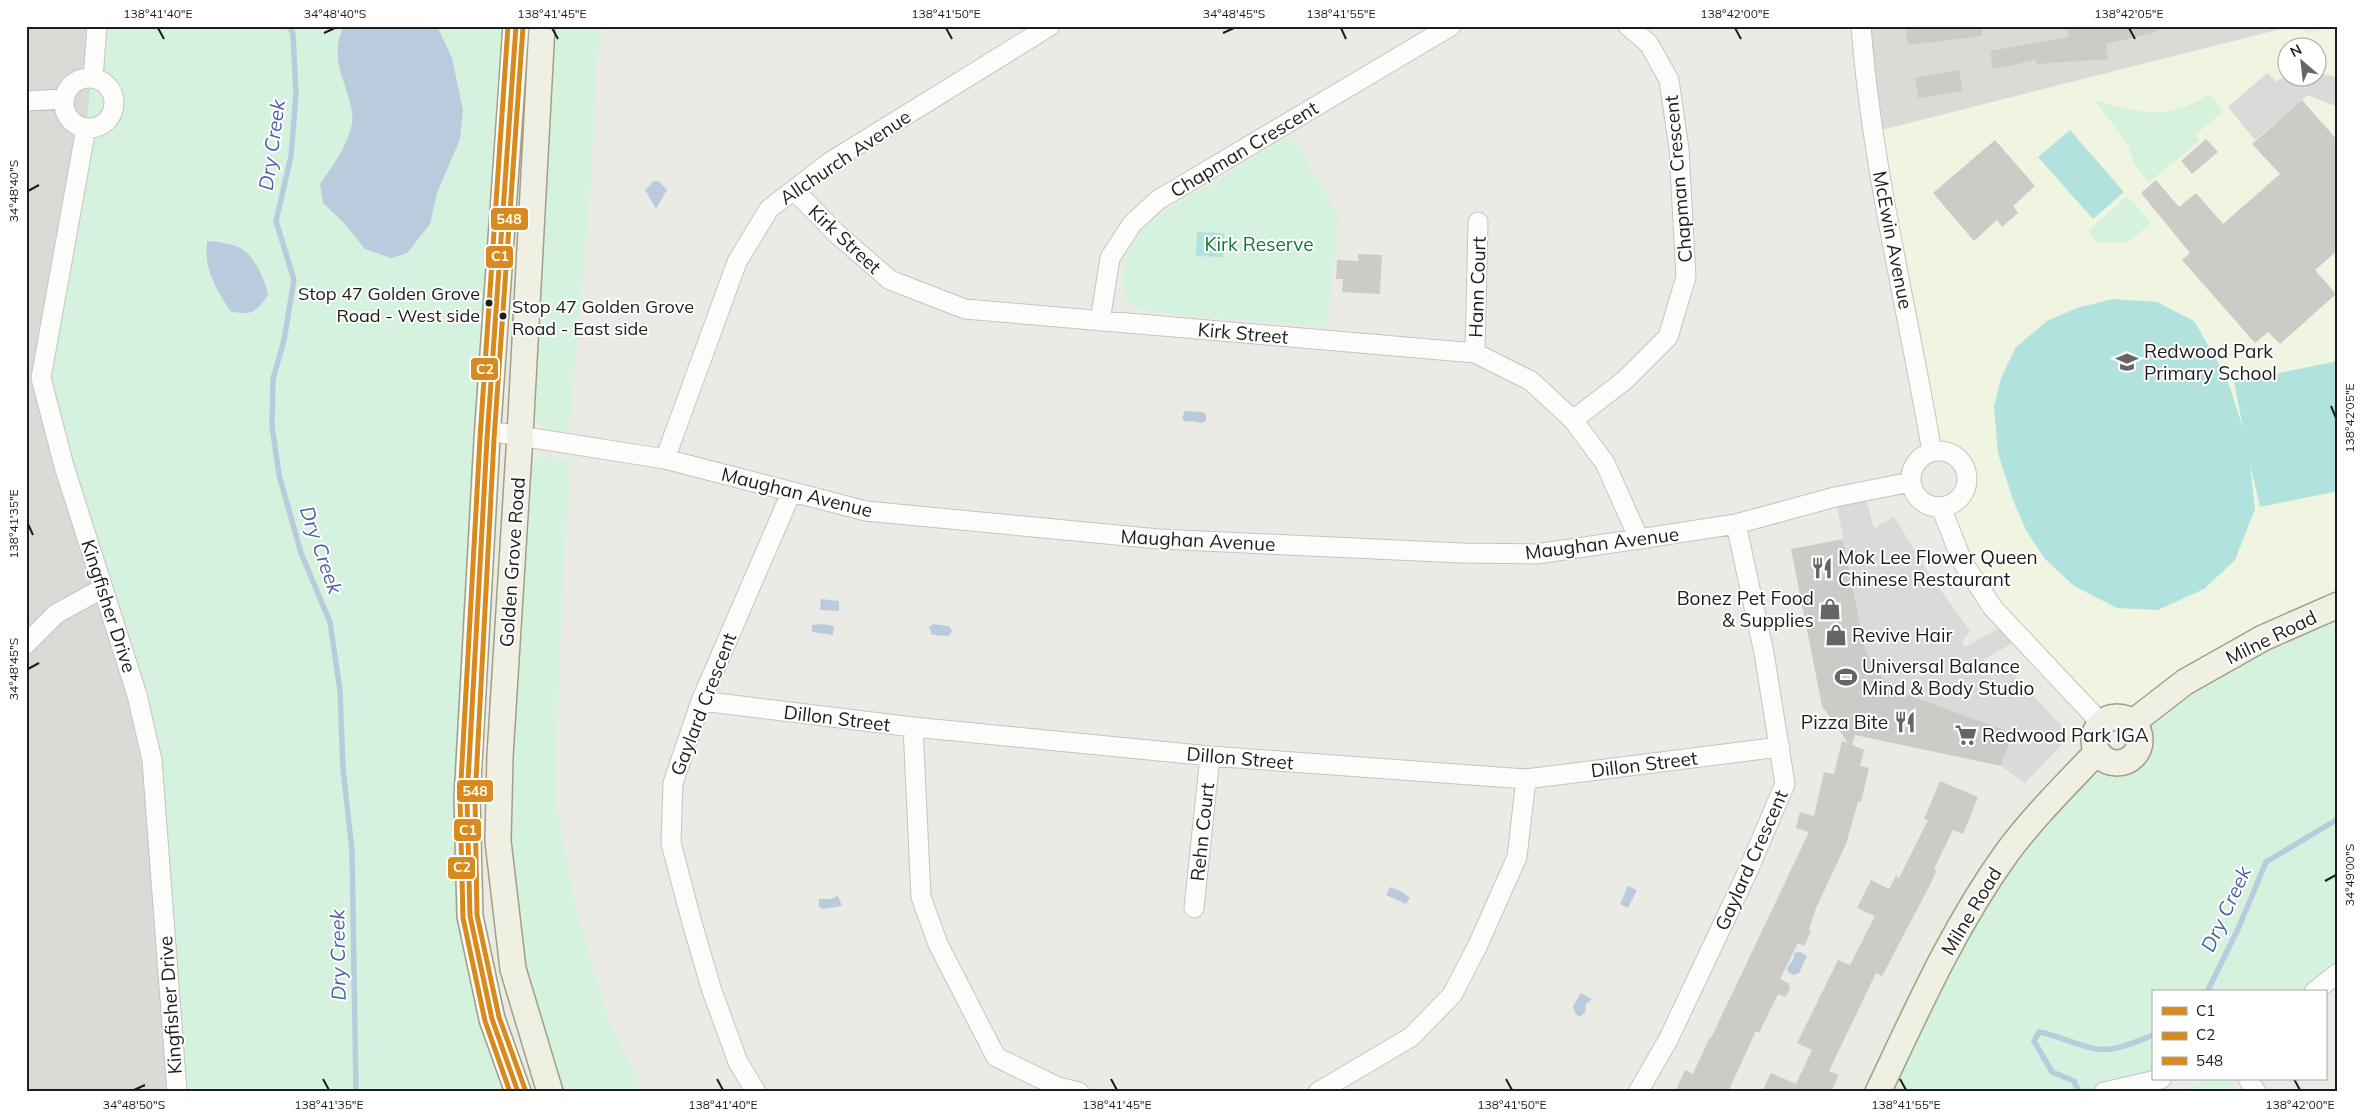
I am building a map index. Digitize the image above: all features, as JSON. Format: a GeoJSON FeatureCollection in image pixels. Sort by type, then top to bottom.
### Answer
{"type":"FeatureCollection","features":[{"type":"Feature","properties":{"kind":"main road","name":"Golden Grove Road"},"geometry":{"type":"LineString","coordinates":[[516,26],[488,431],[467,799],[470,916],[492,1018],[518,1092]]}},
{"type":"Feature","properties":{"kind":"main road","name":"Golden Grove Road"},"geometry":{"type":"LineString","coordinates":[[542,26],[520,435],[500,756],[498,841],[513,969],[550,1092]]}},
{"type":"Feature","properties":{"kind":"main road","name":"Milne Road"},"geometry":{"type":"LineString","coordinates":[[2132,723],[2185,682],[2263,638],[2338,605]]}},
{"type":"Feature","properties":{"kind":"main road"},"geometry":{"type":"LineString","coordinates":[[2120,717],[2132,723],[2140,737],[2137,752],[2132,758],[2117,763],[2109,762],[2097,752],[2094,737],[2101,723],[2107,719],[2120,717]]}},
{"type":"Feature","properties":{"kind":"main road","name":"Milne Road"},"geometry":{"type":"LineString","coordinates":[[1878,1092],[1953,936],[1983,887],[2007,852],[2044,806],[2097,752]]}},
{"type":"Feature","properties":{"kind":"street"},"geometry":{"type":"LineString","coordinates":[[93,78],[97,26]]}},
{"type":"Feature","properties":{"kind":"street","name":"Allchurch Avenue"},"geometry":{"type":"LineString","coordinates":[[665,460],[737,262],[769,209],[830,162],[1050,26]]}},
{"type":"Feature","properties":{"kind":"street","name":"Chapman Crescent"},"geometry":{"type":"LineString","coordinates":[[1100,321],[1110,258],[1132,224],[1158,200],[1451,26]]}},
{"type":"Feature","properties":{"kind":"street","name":"Chapman Crescent"},"geometry":{"type":"LineString","coordinates":[[1573,420],[1625,380],[1668,337],[1686,277],[1679,149],[1669,80],[1650,44],[1628,26]]}},
{"type":"Feature","properties":{"kind":"street","name":"McEwin Avenue"},"geometry":{"type":"LineString","coordinates":[[1861,26],[1864,66],[1878,162],[1932,452]]}},
{"type":"Feature","properties":{"kind":"street"},"geometry":{"type":"LineString","coordinates":[[85,78],[93,78],[108,86],[114,102],[109,118],[103,124],[86,128],[78,126],[66,115],[64,99],[71,85],[85,78]]}},
{"type":"Feature","properties":{"kind":"street"},"geometry":{"type":"LineString","coordinates":[[26,101],[64,99]]}},
{"type":"Feature","properties":{"kind":"street","name":"Kingfisher Drive"},"geometry":{"type":"LineString","coordinates":[[86,128],[34,379],[64,466],[137,695],[152,760],[177,1092]]}},
{"type":"Feature","properties":{"kind":"street","name":"Kirk Street"},"geometry":{"type":"LineString","coordinates":[[794,190],[837,234],[890,280],[964,309],[1475,353],[1531,381],[1573,420],[1605,463],[1639,539]]}},
{"type":"Feature","properties":{"kind":"street","name":"Hann Court"},"geometry":{"type":"LineString","coordinates":[[1475,353],[1478,222]]}},
{"type":"Feature","properties":{"kind":"street","name":"Maughan Avenue"},"geometry":{"type":"LineString","coordinates":[[488,431],[665,460],[866,511],[1159,539],[1452,553],[1536,554],[1736,524],[1835,497],[1911,482]]}},
{"type":"Feature","properties":{"kind":"street"},"geometry":{"type":"LineString","coordinates":[[1932,452],[1950,454],[1958,458],[1967,474],[1964,492],[1959,500],[1941,507],[1933,507],[1918,499],[1911,482],[1914,467],[1925,455],[1932,452]]}},
{"type":"Feature","properties":{"kind":"street","name":"Gaylard Crescent"},"geometry":{"type":"LineString","coordinates":[[756,1092],[738,1062],[712,991],[670,842],[673,783],[701,701],[791,493]]}},
{"type":"Feature","properties":{"kind":"street"},"geometry":{"type":"LineString","coordinates":[[1941,507],[1962,561],[1993,608],[2101,723]]}},
{"type":"Feature","properties":{"kind":"street","name":"Gaylard Crescent"},"geometry":{"type":"LineString","coordinates":[[1638,1092],[1668,1040],[1747,873],[1785,784],[1764,653],[1736,524]]}},
{"type":"Feature","properties":{"kind":"street"},"geometry":{"type":"LineString","coordinates":[[26,644],[56,614],[103,588]]}},
{"type":"Feature","properties":{"kind":"street","name":"Dillon Street"},"geometry":{"type":"LineString","coordinates":[[701,701],[913,727],[1210,756],[1526,779],[1780,747]]}},
{"type":"Feature","properties":{"kind":"street"},"geometry":{"type":"LineString","coordinates":[[913,727],[921,897],[938,944],[996,1057],[1058,1086],[1078,1092]]}},
{"type":"Feature","properties":{"kind":"street","name":"Rehn Court"},"geometry":{"type":"LineString","coordinates":[[1194,908],[1210,756]]}},
{"type":"Feature","properties":{"kind":"street"},"geometry":{"type":"LineString","coordinates":[[1318,1092],[1411,1037],[1452,996],[1477,947],[1517,857],[1526,779]]}},
{"type":"Feature","properties":{"kind":"street"},"geometry":{"type":"LineString","coordinates":[[2317,990],[2338,973]]}},
{"type":"Feature","properties":{"kind":"street"},"geometry":{"type":"LineString","coordinates":[[2104,1092],[2157,1080]]}},
{"type":"Feature","properties":{"kind":"street"},"geometry":{"type":"LineString","coordinates":[[2249,1080],[2256,1092]]}},
{"type":"Feature","properties":{"kind":"shaded area"},"geometry":{"type":"Polygon","coordinates":[[[26,26],[516,26],[470,916],[518,1092],[26,1092],[26,26]]]}},
{"type":"Feature","properties":{"kind":"shaded area"},"geometry":{"type":"Polygon","coordinates":[[[344,26],[437,26],[452,58],[463,110],[460,139],[437,193],[430,224],[407,253],[391,258],[365,249],[344,223],[323,203],[320,184],[342,150],[352,121],[350,101],[338,60],[338,49],[344,26]]]}},
{"type":"Feature","properties":{"kind":"shaded area"},"geometry":{"type":"Polygon","coordinates":[[[1861,26],[2293,26],[1874,132],[1861,26]]]}},
{"type":"Feature","properties":{"kind":"shaded area","name":"Redwood Park Primary School"},"geometry":{"type":"Polygon","coordinates":[[[2293,26],[2309,34],[2327,26],[2338,26],[2338,77],[2326,75],[2326,38],[2276,38],[2276,81],[2268,73],[2255,140],[2308,95],[2338,107],[2338,605],[2127,719],[2120,717],[2107,719],[2007,624],[1941,507],[1959,500],[1964,492],[1967,474],[1958,459],[1950,454],[1932,452],[1874,132],[2293,26]]]}},
{"type":"Feature","properties":{"kind":"shaded area"},"geometry":{"type":"Polygon","coordinates":[[[2267,73],[2276,81],[2276,88],[2326,88],[2326,75],[2338,77],[2338,107],[2308,95],[2255,140],[2228,107],[2267,73]]]}},
{"type":"Feature","properties":{"kind":"shaded area"},"geometry":{"type":"Polygon","coordinates":[[[2070,130],[2124,192],[2093,219],[2038,157],[2070,130]]]}},
{"type":"Feature","properties":{"kind":"shaded area"},"geometry":{"type":"Polygon","coordinates":[[[654,181],[659,181],[667,190],[656,209],[645,190],[654,181]]]}},
{"type":"Feature","properties":{"kind":"shaded area"},"geometry":{"type":"Polygon","coordinates":[[[1197,232],[1224,233],[1223,257],[1196,256],[1197,232]]]}},
{"type":"Feature","properties":{"kind":"shaded area"},"geometry":{"type":"Polygon","coordinates":[[[207,241],[236,246],[253,259],[268,295],[260,306],[252,312],[230,311],[215,286],[209,270],[207,241]]]}},
{"type":"Feature","properties":{"kind":"shaded area"},"geometry":{"type":"Polygon","coordinates":[[[2113,299],[2157,302],[2194,321],[2226,376],[2243,428],[2234,382],[2338,361],[2338,491],[2260,507],[2250,464],[2255,509],[2235,560],[2204,589],[2158,610],[2117,608],[2074,586],[2044,558],[2026,530],[2013,500],[1998,453],[1994,407],[2001,378],[2016,347],[2047,321],[2077,308],[2113,299]]]}},
{"type":"Feature","properties":{"kind":"shaded area"},"geometry":{"type":"Polygon","coordinates":[[[1185,411],[1203,412],[1206,415],[1206,421],[1202,423],[1185,422],[1182,418],[1185,411]]]}},
{"type":"Feature","properties":{"kind":"shaded area"},"geometry":{"type":"Polygon","coordinates":[[[1864,492],[1874,528],[1894,517],[1934,581],[1970,631],[1962,642],[1965,647],[2007,624],[2021,638],[1975,665],[1983,676],[2003,664],[2065,729],[2064,742],[2025,783],[2001,766],[2013,733],[1892,689],[1872,664],[1865,648],[1835,497],[1864,492]]]}},
{"type":"Feature","properties":{"kind":"shaded area"},"geometry":{"type":"Polygon","coordinates":[[[821,599],[839,601],[839,611],[820,610],[821,599]]]}},
{"type":"Feature","properties":{"kind":"shaded area"},"geometry":{"type":"Polygon","coordinates":[[[933,624],[949,626],[952,631],[949,636],[932,635],[929,627],[933,624]]]}},
{"type":"Feature","properties":{"kind":"shaded area"},"geometry":{"type":"Polygon","coordinates":[[[812,625],[834,626],[833,635],[812,632],[812,625]]]}},
{"type":"Feature","properties":{"kind":"shaded area"},"geometry":{"type":"Polygon","coordinates":[[[1628,886],[1637,890],[1628,908],[1620,904],[1628,886]]]}},
{"type":"Feature","properties":{"kind":"shaded area"},"geometry":{"type":"Polygon","coordinates":[[[1390,887],[1410,898],[1406,904],[1386,895],[1390,887]]]}},
{"type":"Feature","properties":{"kind":"shaded area"},"geometry":{"type":"Polygon","coordinates":[[[838,896],[842,906],[823,909],[819,907],[819,899],[830,899],[838,896]]]}},
{"type":"Feature","properties":{"kind":"shaded area"},"geometry":{"type":"Polygon","coordinates":[[[1800,952],[1807,956],[1799,973],[1794,975],[1789,973],[1787,968],[1794,958],[1794,953],[1800,952]]]}},
{"type":"Feature","properties":{"kind":"shaded area"},"geometry":{"type":"Polygon","coordinates":[[[1581,993],[1592,999],[1586,1004],[1585,1013],[1579,1017],[1575,1013],[1573,1006],[1581,993]]]}},
{"type":"Feature","properties":{"kind":"green space"},"geometry":{"type":"Polygon","coordinates":[[[97,26],[516,26],[470,916],[518,1092],[177,1092],[152,760],[41,378],[86,128],[97,26]]]}},
{"type":"Feature","properties":{"kind":"green space"},"geometry":{"type":"Polygon","coordinates":[[[552,26],[603,26],[597,60],[590,193],[569,433],[545,428],[533,418],[552,26]]]}},
{"type":"Feature","properties":{"kind":"green space"},"geometry":{"type":"Polygon","coordinates":[[[2209,95],[2224,111],[2195,135],[2200,140],[2149,182],[2135,165],[2127,144],[2095,100],[2140,111],[2165,112],[2193,104],[2209,95]]]}},
{"type":"Feature","properties":{"kind":"green space","name":"Kirk Reserve"},"geometry":{"type":"Polygon","coordinates":[[[1291,135],[1339,217],[1327,327],[1192,316],[1146,310],[1130,303],[1124,293],[1124,269],[1133,244],[1148,224],[1156,217],[1291,135]]]}},
{"type":"Feature","properties":{"kind":"green space"},"geometry":{"type":"Polygon","coordinates":[[[2127,196],[2151,223],[2129,242],[2098,243],[2088,231],[2127,196]]]}},
{"type":"Feature","properties":{"kind":"green space"},"geometry":{"type":"Polygon","coordinates":[[[548,457],[570,460],[561,617],[555,797],[575,904],[607,1016],[642,1092],[560,1092],[522,968],[506,842],[527,469],[539,458],[548,457]]]}},
{"type":"Feature","properties":{"kind":"green space"},"geometry":{"type":"Polygon","coordinates":[[[2338,605],[2338,971],[2313,990],[2152,990],[2152,1079],[2104,1092],[1878,1092],[1983,887],[2102,758],[2112,762],[2120,762],[2128,760],[2134,755],[2138,749],[2139,741],[2132,723],[2338,605]]]}},
{"type":"Feature","properties":{"kind":"green space"},"geometry":{"type":"Polygon","coordinates":[[[2209,1080],[2218,1080],[2231,1082],[2237,1092],[2181,1092],[2209,1080]]]}},
{"type":"Feature","properties":{"kind":"building"},"geometry":{"type":"Polygon","coordinates":[[[1906,26],[1982,26],[1982,36],[1908,45],[1906,26]]]}},
{"type":"Feature","properties":{"kind":"building"},"geometry":{"type":"Polygon","coordinates":[[[2067,26],[2155,26],[2156,32],[2106,44],[2108,59],[2037,64],[2036,60],[1993,69],[1990,51],[2069,37],[2067,26]]]}},
{"type":"Feature","properties":{"kind":"building"},"geometry":{"type":"Polygon","coordinates":[[[1959,70],[1963,91],[1918,98],[1915,78],[1959,70]]]}},
{"type":"Feature","properties":{"kind":"building"},"geometry":{"type":"Polygon","coordinates":[[[2302,100],[2338,141],[2338,250],[2315,270],[2336,294],[2280,344],[2268,332],[2255,343],[2182,260],[2190,253],[2141,193],[2156,180],[2179,207],[2196,193],[2223,224],[2280,174],[2252,144],[2302,100]]]}},
{"type":"Feature","properties":{"kind":"building"},"geometry":{"type":"Polygon","coordinates":[[[2206,139],[2218,152],[2192,174],[2181,161],[2206,139]]]}},
{"type":"Feature","properties":{"kind":"building"},"geometry":{"type":"Polygon","coordinates":[[[1995,140],[2035,186],[2013,206],[2018,213],[2002,227],[1997,220],[1974,241],[1933,193],[1995,140]]]}},
{"type":"Feature","properties":{"kind":"building"},"geometry":{"type":"Polygon","coordinates":[[[1358,254],[1382,255],[1380,294],[1342,292],[1343,279],[1336,279],[1337,260],[1358,261],[1358,254]]]}},
{"type":"Feature","properties":{"kind":"building"},"geometry":{"type":"Polygon","coordinates":[[[1843,539],[1865,648],[1872,664],[1892,689],[2013,733],[2001,766],[1855,735],[1852,745],[1864,750],[1860,766],[1869,768],[1861,802],[1858,802],[1846,844],[1816,908],[1809,930],[1811,931],[1804,946],[1798,943],[1780,979],[1788,983],[1790,988],[1786,997],[1778,994],[1759,1033],[1756,1031],[1728,1092],[1675,1092],[1685,1070],[1693,1074],[1809,832],[1796,828],[1800,812],[1814,816],[1824,772],[1834,774],[1842,741],[1848,743],[1822,706],[1791,549],[1843,539]]]}},
{"type":"Feature","properties":{"kind":"building"},"geometry":{"type":"Polygon","coordinates":[[[1940,781],[1978,797],[1963,834],[1953,830],[1934,869],[1937,870],[1930,885],[1882,976],[1876,973],[1829,1071],[1839,1075],[1831,1092],[1762,1092],[1771,1073],[1796,1084],[1812,1050],[1797,1043],[1838,960],[1850,965],[1875,916],[1857,908],[1871,880],[1889,889],[1896,876],[1899,878],[1928,820],[1924,819],[1940,781]]]}},
{"type":"Feature","properties":{"kind":"waterway","name":"Dry Creek"},"geometry":{"type":"LineString","coordinates":[[289,26],[293,34],[296,94],[291,156],[276,221],[294,280],[284,340],[273,379],[272,426],[279,475],[301,553],[330,622],[340,690],[343,769],[352,850],[356,1092]]}},
{"type":"Feature","properties":{"kind":"waterway","name":"Dry Creek"},"geometry":{"type":"LineString","coordinates":[[2208,990],[2238,929],[2266,862],[2338,819]]}},
{"type":"Feature","properties":{"kind":"waterway","name":"Dry Creek"},"geometry":{"type":"LineString","coordinates":[[2079,1092],[2074,1081],[2052,1072],[2034,1041],[2039,1032],[2103,1050],[2125,1046],[2152,1035]]}},
{"type":"Feature","properties":{"kind":"transit line","name":"C2"},"geometry":{"type":"LineString","coordinates":[[508,26],[480,438],[460,799],[463,918],[485,1021],[510,1092]]}},
{"type":"Feature","properties":{"kind":"transit line","name":"C1"},"geometry":{"type":"LineString","coordinates":[[516,26],[487,439],[467,799],[470,916],[492,1019],[518,1092]]}},
{"type":"Feature","properties":{"kind":"transit line","name":"548"},"geometry":{"type":"LineString","coordinates":[[523,27],[494,439],[475,799],[477,915],[499,1017],[525,1089]]}},
{"type":"Feature","properties":{"kind":"place","name":"Stop 47 Golden Grove Road - West side"},"geometry":{"type":"Point","coordinates":[489,303]}},
{"type":"Feature","properties":{"kind":"place","name":"Stop 47 Golden Grove Road - East side"},"geometry":{"type":"Point","coordinates":[503,316]}},
{"type":"Feature","properties":{"kind":"place","name":"Redwood Park Primary School"},"geometry":{"type":"Point","coordinates":[2127,362]}},
{"type":"Feature","properties":{"kind":"place","name":"Mok Lee Flower Queen Chinese Restaurant"},"geometry":{"type":"Point","coordinates":[1822,568]}},
{"type":"Feature","properties":{"kind":"place","name":"Bonez Pet Food & Supplies"},"geometry":{"type":"Point","coordinates":[1830,609]}},
{"type":"Feature","properties":{"kind":"place","name":"Revive Hair"},"geometry":{"type":"Point","coordinates":[1836,635]}},
{"type":"Feature","properties":{"kind":"place","name":"Universal Balance Mind & Body Studio"},"geometry":{"type":"Point","coordinates":[1846,677]}},
{"type":"Feature","properties":{"kind":"place","name":"Pizza Bite"},"geometry":{"type":"Point","coordinates":[1905,722]}},
{"type":"Feature","properties":{"kind":"place","name":"Redwood Park IGA"},"geometry":{"type":"Point","coordinates":[1966,735]}}]}
